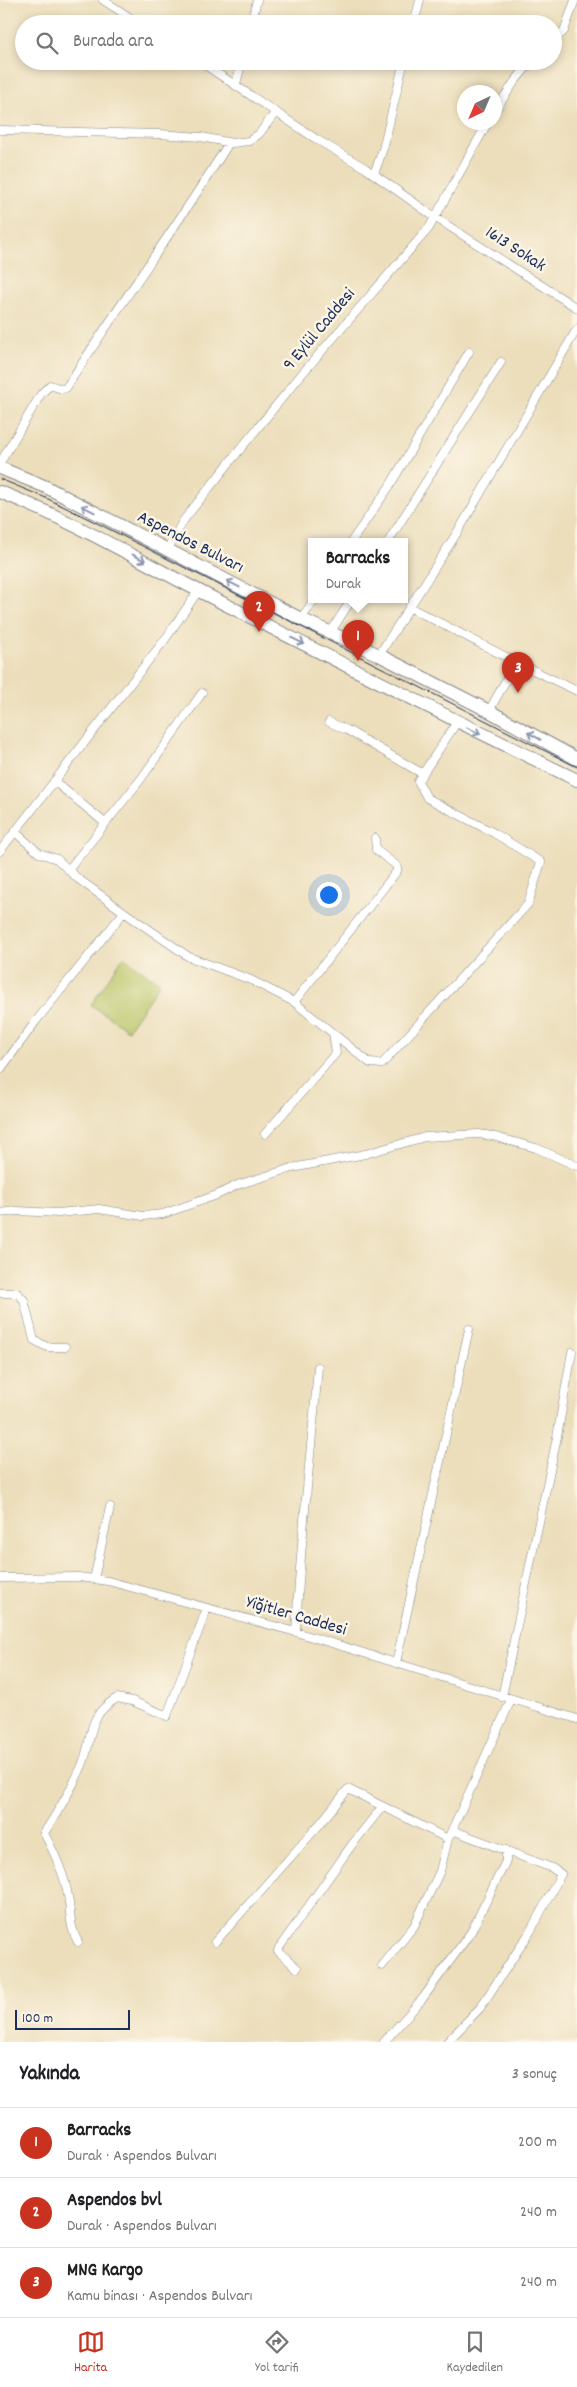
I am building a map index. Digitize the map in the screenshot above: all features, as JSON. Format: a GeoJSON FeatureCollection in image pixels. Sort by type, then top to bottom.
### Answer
{"type":"FeatureCollection","features":[{"type":"Feature","properties":{"kind":"main road","name":"Aspendos Bulvarı"},"geometry":{"type":"LineString","coordinates":[[0,468],[44,486],[166,551],[489,711],[577,759]]}},
{"type":"Feature","properties":{"kind":"main road","name":"Aspendos Bulvarı"},"geometry":{"type":"LineString","coordinates":[[0,492],[43,509],[92,533],[198,590],[457,722],[577,780]]}},
{"type":"Feature","properties":{"kind":"street"},"geometry":{"type":"LineString","coordinates":[[103,0],[126,15]]}},
{"type":"Feature","properties":{"kind":"street"},"geometry":{"type":"LineString","coordinates":[[253,15],[257,0]]}},
{"type":"Feature","properties":{"kind":"street"},"geometry":{"type":"LineString","coordinates":[[416,15],[420,0]]}},
{"type":"Feature","properties":{"kind":"street"},"geometry":{"type":"LineString","coordinates":[[562,33],[575,0]]}},
{"type":"Feature","properties":{"kind":"street","name":"1613 Sokak"},"geometry":{"type":"LineString","coordinates":[[213,70],[374,174],[436,218],[577,308]]}},
{"type":"Feature","properties":{"kind":"street"},"geometry":{"type":"LineString","coordinates":[[236,84],[240,70]]}},
{"type":"Feature","properties":{"kind":"street"},"geometry":{"type":"LineString","coordinates":[[374,174],[383,149],[402,70]]}},
{"type":"Feature","properties":{"kind":"street"},"geometry":{"type":"LineString","coordinates":[[502,100],[524,70]]}},
{"type":"Feature","properties":{"kind":"street"},"geometry":{"type":"LineString","coordinates":[[0,130],[159,134],[229,143],[249,142],[260,134],[276,112]]}},
{"type":"Feature","properties":{"kind":"street","name":"9 Eylül Caddesi"},"geometry":{"type":"LineString","coordinates":[[166,551],[183,521],[233,458],[353,314],[412,250],[436,218],[484,130]]}},
{"type":"Feature","properties":{"kind":"street"},"geometry":{"type":"LineString","coordinates":[[0,463],[41,394],[50,385],[62,389],[66,388],[176,228],[229,143]]}},
{"type":"Feature","properties":{"kind":"street"},"geometry":{"type":"LineString","coordinates":[[379,655],[460,528],[577,330]]}},
{"type":"Feature","properties":{"kind":"street"},"geometry":{"type":"LineString","coordinates":[[354,538],[389,488],[469,352]]}},
{"type":"Feature","properties":{"kind":"street"},"geometry":{"type":"LineString","coordinates":[[391,538],[501,362]]}},
{"type":"Feature","properties":{"kind":"street"},"geometry":{"type":"LineString","coordinates":[[0,851],[166,638],[198,590]]}},
{"type":"Feature","properties":{"kind":"street"},"geometry":{"type":"LineString","coordinates":[[301,619],[312,603]]}},
{"type":"Feature","properties":{"kind":"street"},"geometry":{"type":"LineString","coordinates":[[330,633],[349,603]]}},
{"type":"Feature","properties":{"kind":"street"},"geometry":{"type":"LineString","coordinates":[[409,607],[577,691]]}},
{"type":"Feature","properties":{"kind":"street"},"geometry":{"type":"LineString","coordinates":[[489,711],[516,662]]}},
{"type":"Feature","properties":{"kind":"street"},"geometry":{"type":"LineString","coordinates":[[69,869],[141,779],[202,693]]}},
{"type":"Feature","properties":{"kind":"street"},"geometry":{"type":"LineString","coordinates":[[329,722],[347,730],[423,774]]}},
{"type":"Feature","properties":{"kind":"street"},"geometry":{"type":"LineString","coordinates":[[15,832],[39,853],[57,859],[124,912],[189,957],[250,980],[294,1002],[370,1063],[382,1064],[528,904],[541,862],[494,833],[427,798],[418,781],[457,722]]}},
{"type":"Feature","properties":{"kind":"street"},"geometry":{"type":"LineString","coordinates":[[54,781],[105,823]]}},
{"type":"Feature","properties":{"kind":"street"},"geometry":{"type":"LineString","coordinates":[[294,1002],[397,871],[398,866],[376,850],[374,838]]}},
{"type":"Feature","properties":{"kind":"street"},"geometry":{"type":"LineString","coordinates":[[0,1070],[42,1013],[124,912]]}},
{"type":"Feature","properties":{"kind":"street"},"geometry":{"type":"LineString","coordinates":[[265,1134],[336,1053],[333,1033]]}},
{"type":"Feature","properties":{"kind":"street"},"geometry":{"type":"LineString","coordinates":[[0,1212],[58,1213],[100,1209],[143,1216],[157,1215],[217,1195],[237,1185],[292,1168],[365,1154],[425,1137],[478,1134],[492,1136],[536,1148],[577,1166]]}},
{"type":"Feature","properties":{"kind":"street"},"geometry":{"type":"LineString","coordinates":[[0,1293],[17,1294],[24,1300],[34,1340],[47,1347],[65,1347]]}},
{"type":"Feature","properties":{"kind":"street"},"geometry":{"type":"LineString","coordinates":[[396,1663],[469,1329]]}},
{"type":"Feature","properties":{"kind":"street"},"geometry":{"type":"LineString","coordinates":[[502,1697],[557,1437],[572,1352]]}},
{"type":"Feature","properties":{"kind":"street"},"geometry":{"type":"LineString","coordinates":[[296,1632],[301,1536],[309,1480],[318,1367]]}},
{"type":"Feature","properties":{"kind":"street"},"geometry":{"type":"LineString","coordinates":[[94,1579],[110,1507]]}},
{"type":"Feature","properties":{"kind":"street","name":"Yiğitler Caddesi"},"geometry":{"type":"LineString","coordinates":[[0,1578],[79,1577],[94,1579],[296,1632],[577,1719]]}},
{"type":"Feature","properties":{"kind":"street"},"geometry":{"type":"LineString","coordinates":[[78,1942],[72,1932],[68,1894],[54,1852],[44,1834],[82,1768],[95,1721],[102,1707],[117,1698],[132,1701],[168,1716],[207,1608]]}},
{"type":"Feature","properties":{"kind":"street"},"geometry":{"type":"LineString","coordinates":[[382,1966],[414,1926],[440,1871],[448,1838],[511,1700]]}},
{"type":"Feature","properties":{"kind":"street"},"geometry":{"type":"LineString","coordinates":[[215,1942],[319,1825],[348,1789],[448,1838]]}},
{"type":"Feature","properties":{"kind":"street"},"geometry":{"type":"LineString","coordinates":[[297,1968],[278,1951],[279,1948],[351,1846],[382,1807]]}},
{"type":"Feature","properties":{"kind":"street"},"geometry":{"type":"LineString","coordinates":[[447,2042],[480,2008],[530,1932],[562,1874],[552,1868],[452,1830]]}},
{"type":"Feature","properties":{"kind":"street"},"geometry":{"type":"LineString","coordinates":[[384,2042],[423,1998],[471,1932],[506,1861],[506,1850]]}},
{"type":"Feature","properties":{"kind":"green space"},"geometry":{"type":"Polygon","coordinates":[[[123,957],[160,983],[128,1030],[91,1005],[123,957]]]}},
{"type":"Feature","properties":{"kind":"tram line"},"geometry":{"type":"LineString","coordinates":[[0,479],[46,498],[103,526],[577,767]]}},
{"type":"Feature","properties":{"kind":"place","name":"Aspendos bvl"},"geometry":{"type":"Point","coordinates":[259,632]}},
{"type":"Feature","properties":{"kind":"place","name":"Barracks"},"geometry":{"type":"Point","coordinates":[358,661]}},
{"type":"Feature","properties":{"kind":"place","name":"MNG Kargo"},"geometry":{"type":"Point","coordinates":[518,693]}}]}
